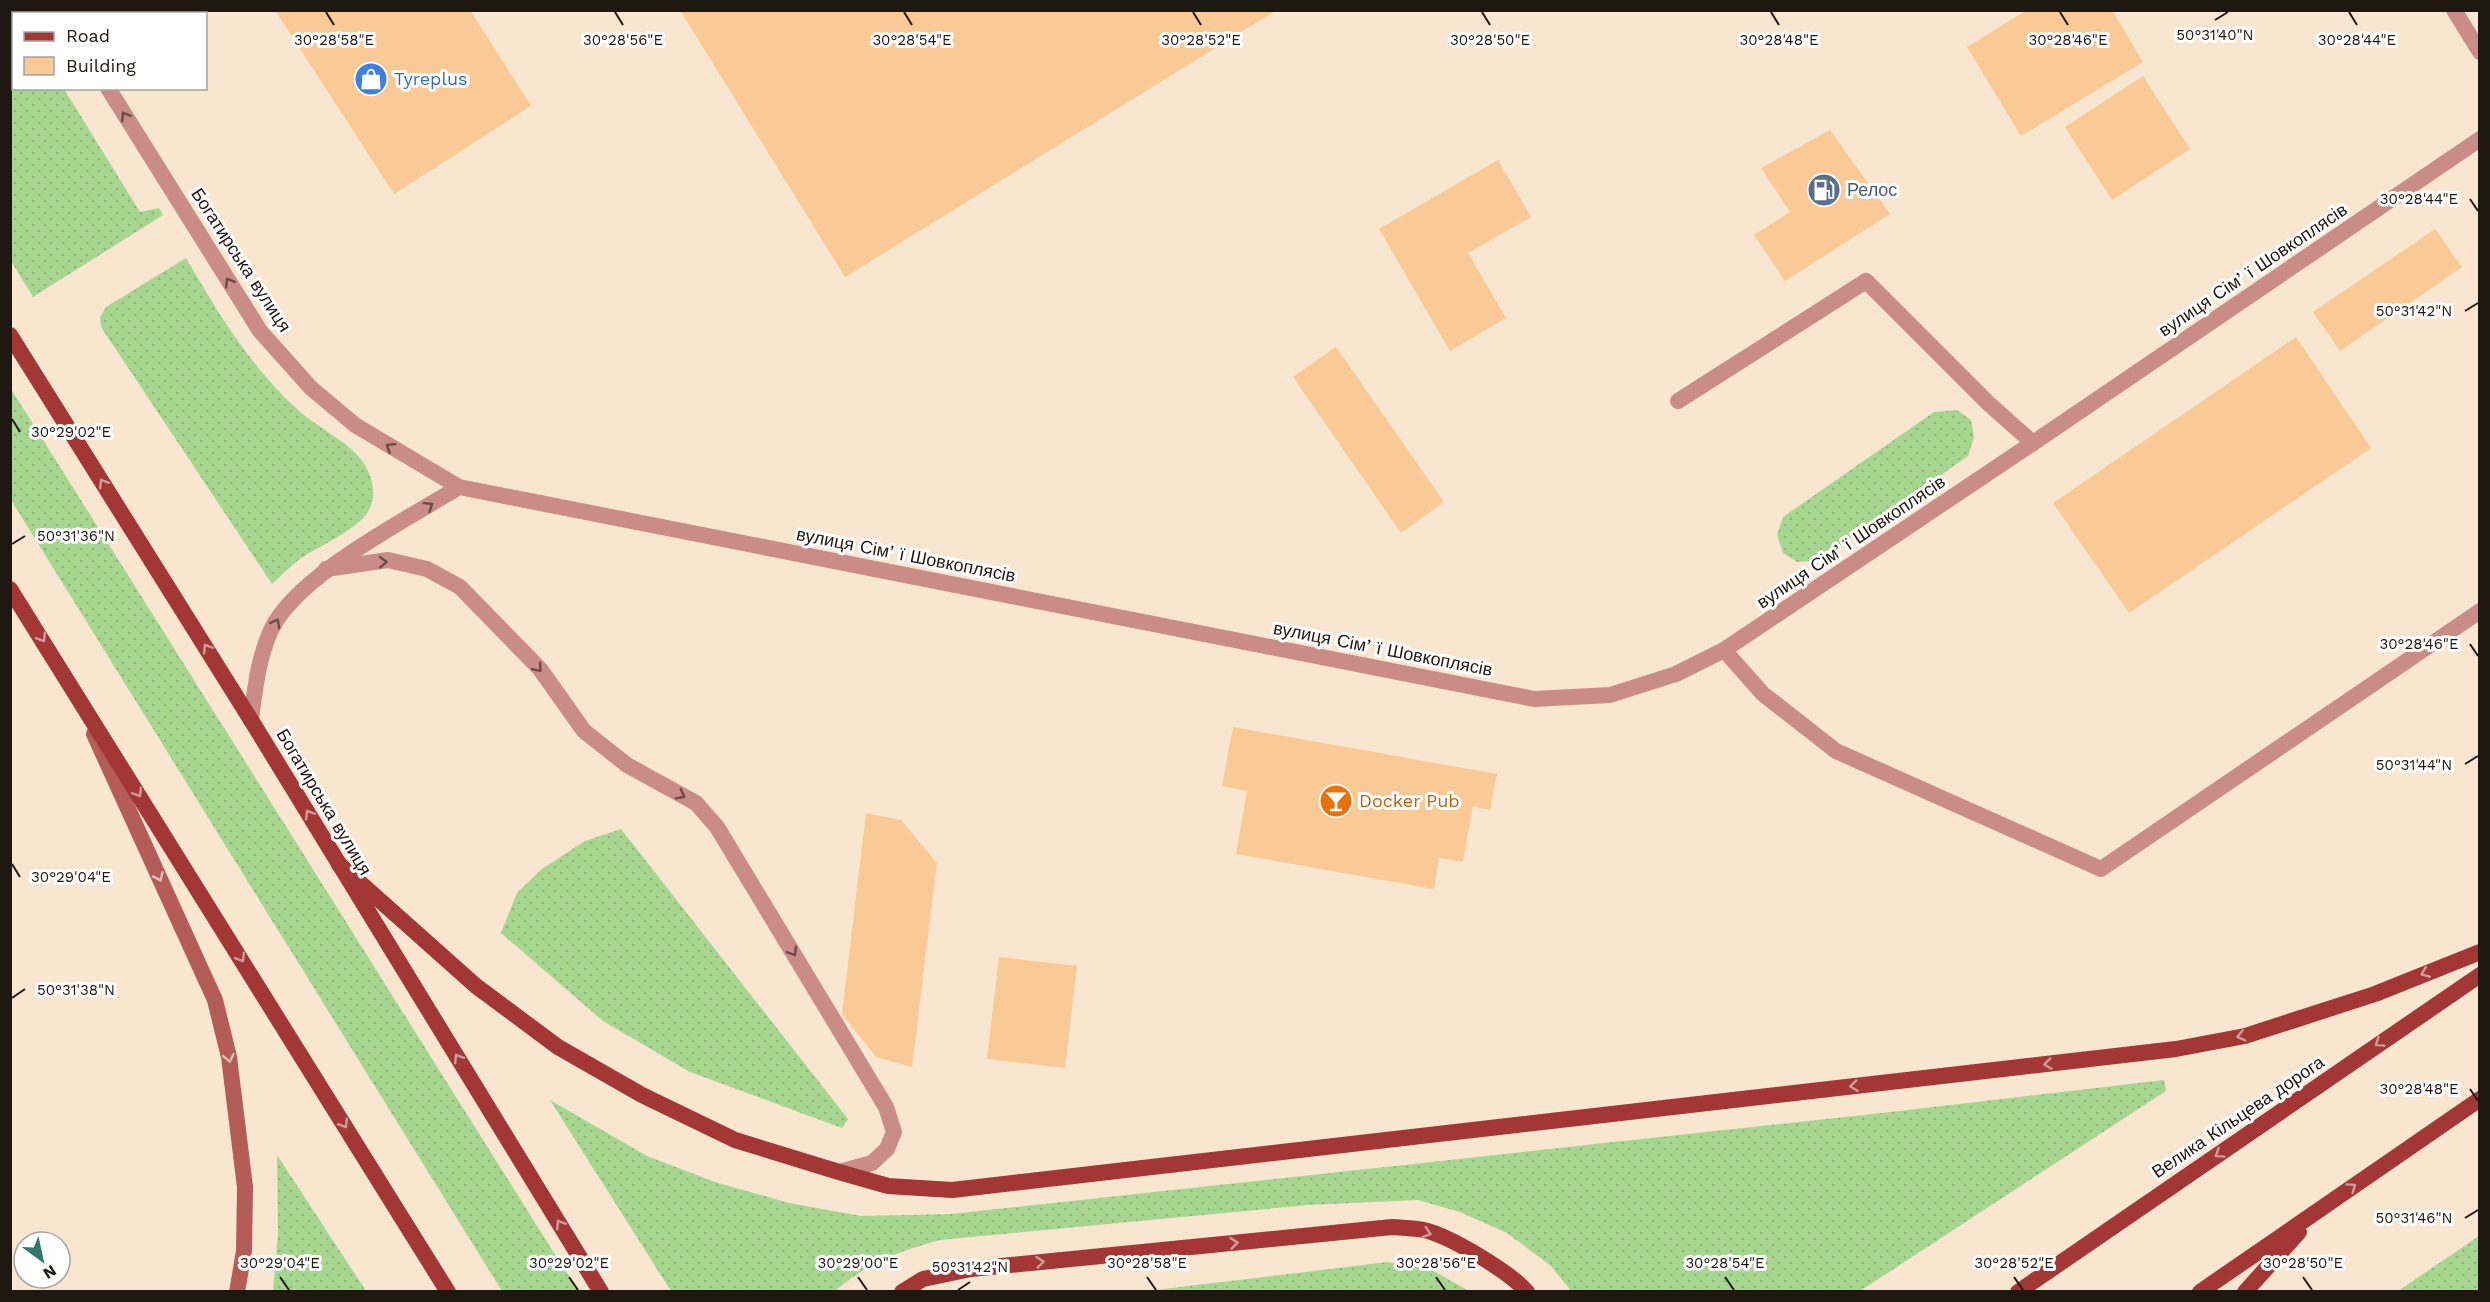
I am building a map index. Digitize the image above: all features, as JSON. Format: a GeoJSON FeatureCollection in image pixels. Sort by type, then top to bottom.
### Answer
{"type":"FeatureCollection","features":[{"type":"Feature","properties":{"kind":"main road","name":"Богатирська вулиця"},"geometry":{"type":"LineString","coordinates":[[10,335],[251,720],[601,1292]]}},
{"type":"Feature","properties":{"kind":"main road"},"geometry":{"type":"LineString","coordinates":[[10,589],[448,1292]]}},
{"type":"Feature","properties":{"kind":"main road"},"geometry":{"type":"LineString","coordinates":[[74,690],[215,1000],[229,1056],[245,1187],[244,1251],[237,1292]]}},
{"type":"Feature","properties":{"kind":"main road"},"geometry":{"type":"LineString","coordinates":[[339,864],[476,986],[558,1047],[642,1095],[735,1140],[839,1172],[888,1186],[952,1190],[2176,1049],[2260,1031],[2375,994],[2480,952]]}},
{"type":"Feature","properties":{"kind":"main road","name":"Велика Кільцева дорога"},"geometry":{"type":"LineString","coordinates":[[2018,1292],[2480,975]]}},
{"type":"Feature","properties":{"kind":"main road"},"geometry":{"type":"LineString","coordinates":[[2200,1292],[2480,1099]]}},
{"type":"Feature","properties":{"kind":"main road"},"geometry":{"type":"LineString","coordinates":[[2245,1292],[2318,1211]]}},
{"type":"Feature","properties":{"kind":"main road"},"geometry":{"type":"LineString","coordinates":[[902,1292],[923,1280],[971,1269],[1392,1227],[1426,1231],[1469,1251],[1516,1280],[1527,1292]]}},
{"type":"Feature","properties":{"kind":"street"},"geometry":{"type":"LineString","coordinates":[[2454,10],[2480,52]]}},
{"type":"Feature","properties":{"kind":"street","name":"Богатирська вулиця"},"geometry":{"type":"LineString","coordinates":[[109,90],[260,331],[311,388],[355,426],[459,487]]}},
{"type":"Feature","properties":{"kind":"street","name":"вулиця Сімʼї Шовкоплясів"},"geometry":{"type":"LineString","coordinates":[[459,487],[1534,699],[1610,695],[1676,674],[1724,650],[2480,139]]}},
{"type":"Feature","properties":{"kind":"street"},"geometry":{"type":"LineString","coordinates":[[1678,401],[1866,281],[1988,403],[2033,443]]}},
{"type":"Feature","properties":{"kind":"street"},"geometry":{"type":"LineString","coordinates":[[251,720],[259,664],[271,630],[282,611],[326,569],[459,487]]}},
{"type":"Feature","properties":{"kind":"street"},"geometry":{"type":"LineString","coordinates":[[326,569],[388,560],[427,569],[460,587],[540,669],[584,731],[627,765],[696,803],[717,827],[886,1107],[894,1132],[887,1149],[872,1163],[839,1172]]}},
{"type":"Feature","properties":{"kind":"street"},"geometry":{"type":"LineString","coordinates":[[1724,650],[1763,694],[1836,751],[2101,869],[2480,611]]}},
{"type":"Feature","properties":{"kind":"green space"},"geometry":{"type":"Polygon","coordinates":[[[10,11],[16,12],[12,12],[12,90],[65,90],[140,212],[159,208],[163,215],[33,297],[11,261],[10,11]]]}},
{"type":"Feature","properties":{"kind":"green space"},"geometry":{"type":"Polygon","coordinates":[[[186,258],[236,339],[266,377],[299,411],[354,451],[371,478],[373,500],[362,519],[347,531],[299,560],[272,584],[101,327],[100,317],[106,307],[186,258]]]}},
{"type":"Feature","properties":{"kind":"green space"},"geometry":{"type":"Polygon","coordinates":[[[11,389],[578,1291],[502,1291],[11,500],[11,389]]]}},
{"type":"Feature","properties":{"kind":"green space"},"geometry":{"type":"Polygon","coordinates":[[[1957,410],[1971,420],[1974,437],[1968,456],[1818,561],[1797,562],[1783,553],[1777,535],[1783,517],[1934,412],[1957,410]]]}},
{"type":"Feature","properties":{"kind":"green space"},"geometry":{"type":"Polygon","coordinates":[[[621,829],[848,1119],[842,1128],[690,1072],[603,1021],[501,933],[517,893],[542,869],[585,841],[621,829]]]}},
{"type":"Feature","properties":{"kind":"green space"},"geometry":{"type":"Polygon","coordinates":[[[2164,1080],[2166,1091],[1860,1291],[1571,1291],[1551,1266],[1507,1233],[1460,1212],[1418,1200],[1308,1205],[940,1240],[884,1259],[848,1280],[835,1291],[671,1291],[550,1100],[647,1156],[715,1182],[789,1203],[861,1216],[951,1214],[1873,1114],[2164,1080]]]}},
{"type":"Feature","properties":{"kind":"green space"},"geometry":{"type":"Polygon","coordinates":[[[277,1155],[366,1291],[273,1291],[278,1233],[277,1155]]]}},
{"type":"Feature","properties":{"kind":"green space"},"geometry":{"type":"Polygon","coordinates":[[[2479,1236],[2479,1291],[2397,1291],[2404,1287],[2479,1236]]]}},
{"type":"Feature","properties":{"kind":"green space"},"geometry":{"type":"Polygon","coordinates":[[[1388,1262],[1432,1270],[1469,1291],[1147,1291],[1388,1262]]]}},
{"type":"Feature","properties":{"kind":"building"},"geometry":{"type":"Polygon","coordinates":[[[275,10],[470,10],[531,106],[394,194],[275,10]]]}},
{"type":"Feature","properties":{"kind":"building"},"geometry":{"type":"Polygon","coordinates":[[[680,10],[1277,10],[845,277],[680,10]]]}},
{"type":"Feature","properties":{"kind":"building"},"geometry":{"type":"Polygon","coordinates":[[[2027,10],[2112,10],[2143,62],[2021,136],[1967,47],[2027,10]]]}},
{"type":"Feature","properties":{"kind":"building"},"geometry":{"type":"Polygon","coordinates":[[[2143,76],[2190,149],[2112,200],[2065,127],[2143,76]]]}},
{"type":"Feature","properties":{"kind":"building","name":"Релос"},"geometry":{"type":"Polygon","coordinates":[[[1830,130],[1890,214],[1785,281],[1754,235],[1790,212],[1761,168],[1830,130]]]}},
{"type":"Feature","properties":{"kind":"building"},"geometry":{"type":"Polygon","coordinates":[[[1498,160],[1531,217],[1468,253],[1506,318],[1450,351],[1379,229],[1498,160]]]}},
{"type":"Feature","properties":{"kind":"building"},"geometry":{"type":"Polygon","coordinates":[[[2435,229],[2462,267],[2340,351],[2313,312],[2435,229]]]}},
{"type":"Feature","properties":{"kind":"building"},"geometry":{"type":"Polygon","coordinates":[[[2296,337],[2371,448],[2129,613],[2053,503],[2296,337]]]}},
{"type":"Feature","properties":{"kind":"building"},"geometry":{"type":"Polygon","coordinates":[[[1336,347],[1444,502],[1401,533],[1293,377],[1336,347]]]}},
{"type":"Feature","properties":{"kind":"building"},"geometry":{"type":"Polygon","coordinates":[[[1233,727],[1497,774],[1490,810],[1473,806],[1463,862],[1439,858],[1434,889],[1236,854],[1247,791],[1222,786],[1233,727]]]}},
{"type":"Feature","properties":{"kind":"building"},"geometry":{"type":"Polygon","coordinates":[[[866,813],[901,820],[937,863],[912,1067],[876,1057],[842,1014],[866,813]]]}},
{"type":"Feature","properties":{"kind":"building"},"geometry":{"type":"Polygon","coordinates":[[[999,957],[1077,966],[1065,1068],[987,1059],[999,957]]]}},
{"type":"Feature","properties":{"kind":"place","name":"Tyreplus"},"geometry":{"type":"Point","coordinates":[371,79]}},
{"type":"Feature","properties":{"kind":"place","name":"Релос"},"geometry":{"type":"Point","coordinates":[1824,190]}},
{"type":"Feature","properties":{"kind":"place","name":"Docker Pub"},"geometry":{"type":"Point","coordinates":[1336,801]}}]}
